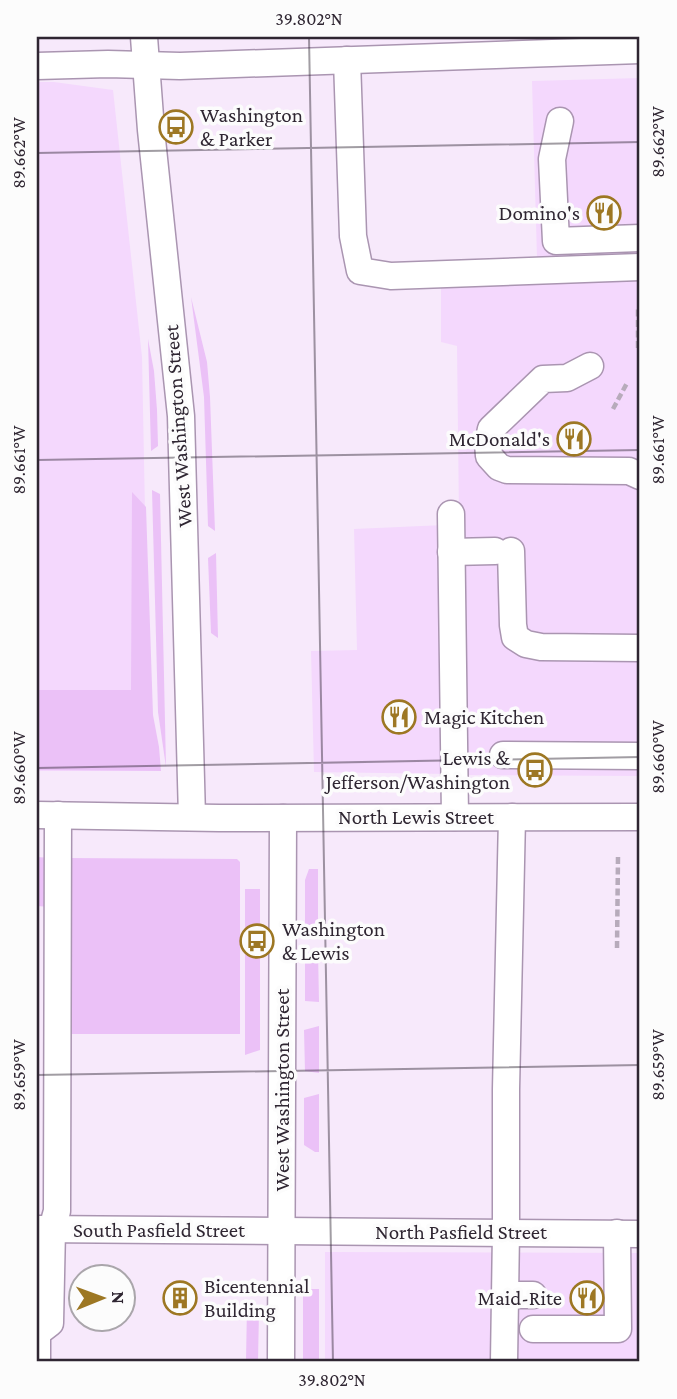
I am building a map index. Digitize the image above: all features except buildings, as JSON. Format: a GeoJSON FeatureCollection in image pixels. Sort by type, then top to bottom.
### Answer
{"type":"FeatureCollection","features":[{"type":"Feature","properties":{"kind":"street","name":"West Washington Street"},"geometry":{"type":"LineString","coordinates":[[144,37],[181,416],[192,817]]}},
{"type":"Feature","properties":{"kind":"street"},"geometry":{"type":"LineString","coordinates":[[37,66],[180,66],[640,50]]}},
{"type":"Feature","properties":{"kind":"street"},"geometry":{"type":"LineString","coordinates":[[347,60],[353,236],[360,271],[391,276],[640,267]]}},
{"type":"Feature","properties":{"kind":"street"},"geometry":{"type":"LineString","coordinates":[[561,121],[552,159],[556,241],[640,239]]}},
{"type":"Feature","properties":{"kind":"street"},"geometry":{"type":"LineString","coordinates":[[590,366],[566,378],[543,379],[491,429],[489,456],[499,467],[507,470],[629,471],[640,476]]}},
{"type":"Feature","properties":{"kind":"street"},"geometry":{"type":"LineString","coordinates":[[451,514],[455,817]]}},
{"type":"Feature","properties":{"kind":"street"},"geometry":{"type":"LineString","coordinates":[[451,552],[503,551],[515,637],[526,644],[541,647],[640,648]]}},
{"type":"Feature","properties":{"kind":"street"},"geometry":{"type":"LineString","coordinates":[[503,755],[640,756]]}},
{"type":"Feature","properties":{"kind":"street"},"geometry":{"type":"LineString","coordinates":[[37,1360],[37,1333],[50,1323],[45,1229],[57,1211],[48,815]]}},
{"type":"Feature","properties":{"kind":"street","name":"North Lewis Street"},"geometry":{"type":"LineString","coordinates":[[48,815],[283,818],[640,817]]}},
{"type":"Feature","properties":{"kind":"street"},"geometry":{"type":"LineString","coordinates":[[504,1362],[512,817]]}},
{"type":"Feature","properties":{"kind":"street","name":"West Washington Street"},"geometry":{"type":"LineString","coordinates":[[281,1362],[283,818]]}},
{"type":"Feature","properties":{"kind":"street","name":"South Pasfield Street"},"geometry":{"type":"LineString","coordinates":[[45,1229],[282,1231]]}},
{"type":"Feature","properties":{"kind":"street","name":"North Pasfield Street"},"geometry":{"type":"LineString","coordinates":[[282,1231],[629,1233]]}},
{"type":"Feature","properties":{"kind":"street"},"geometry":{"type":"LineString","coordinates":[[533,1329],[618,1329],[629,1233]]}},
{"type":"Feature","properties":{"kind":"street"},"geometry":{"type":"LineString","coordinates":[[505,1295],[533,1295]]}},
{"type":"Feature","properties":{"kind":"path"},"geometry":{"type":"LineString","coordinates":[[638,306],[638,348]]}},
{"type":"Feature","properties":{"kind":"path"},"geometry":{"type":"LineString","coordinates":[[613,409],[627,383]]}},
{"type":"Feature","properties":{"kind":"path"},"geometry":{"type":"LineString","coordinates":[[617,948],[618,856]]}},
{"type":"Feature","properties":{"kind":"shaded area"},"geometry":{"type":"Polygon","coordinates":[[[640,78],[640,256],[537,258],[532,81],[640,78]]]}},
{"type":"Feature","properties":{"kind":"shaded area"},"geometry":{"type":"Polygon","coordinates":[[[37,82],[113,90],[142,357],[150,771],[37,771],[37,82]]]}},
{"type":"Feature","properties":{"kind":"shaded area"},"geometry":{"type":"Polygon","coordinates":[[[441,278],[640,279],[640,776],[462,775],[457,346],[441,342],[441,278]]]}},
{"type":"Feature","properties":{"kind":"shaded area"},"geometry":{"type":"Polygon","coordinates":[[[191,297],[207,362],[215,531],[208,526],[204,397],[191,297]]]}},
{"type":"Feature","properties":{"kind":"shaded area"},"geometry":{"type":"Polygon","coordinates":[[[148,339],[154,371],[158,446],[151,451],[148,339]]]}},
{"type":"Feature","properties":{"kind":"shaded area"},"geometry":{"type":"Polygon","coordinates":[[[152,490],[160,494],[166,767],[158,712],[152,490]]]}},
{"type":"Feature","properties":{"kind":"shaded area"},"geometry":{"type":"Polygon","coordinates":[[[132,492],[146,507],[153,715],[161,771],[37,770],[37,690],[131,690],[132,492]]]}},
{"type":"Feature","properties":{"kind":"shaded area"},"geometry":{"type":"Polygon","coordinates":[[[444,525],[449,774],[314,772],[311,651],[357,650],[354,529],[444,525]]]}},
{"type":"Feature","properties":{"kind":"shaded area"},"geometry":{"type":"Polygon","coordinates":[[[216,553],[218,638],[211,633],[208,558],[216,553]]]}},
{"type":"Feature","properties":{"kind":"shaded area"},"geometry":{"type":"Polygon","coordinates":[[[37,857],[51,858],[50,907],[37,906],[37,857]]]}},
{"type":"Feature","properties":{"kind":"shaded area"},"geometry":{"type":"Polygon","coordinates":[[[65,858],[237,859],[240,862],[240,1034],[64,1034],[65,858]]]}},
{"type":"Feature","properties":{"kind":"shaded area"},"geometry":{"type":"Polygon","coordinates":[[[309,869],[318,869],[318,928],[305,924],[305,880],[309,869]]]}},
{"type":"Feature","properties":{"kind":"shaded area"},"geometry":{"type":"Polygon","coordinates":[[[245,889],[260,889],[260,1050],[245,1055],[245,889]]]}},
{"type":"Feature","properties":{"kind":"shaded area"},"geometry":{"type":"Polygon","coordinates":[[[318,951],[319,1002],[305,1001],[305,955],[318,951]]]}},
{"type":"Feature","properties":{"kind":"shaded area"},"geometry":{"type":"Polygon","coordinates":[[[319,1026],[319,1073],[305,1071],[304,1030],[319,1026]]]}},
{"type":"Feature","properties":{"kind":"shaded area"},"geometry":{"type":"Polygon","coordinates":[[[319,1094],[319,1152],[315,1152],[304,1145],[304,1098],[319,1094]]]}},
{"type":"Feature","properties":{"kind":"shaded area"},"geometry":{"type":"Polygon","coordinates":[[[325,1252],[640,1253],[640,1362],[325,1362],[325,1252]]]}},
{"type":"Feature","properties":{"kind":"shaded area"},"geometry":{"type":"Polygon","coordinates":[[[303,1289],[319,1289],[319,1362],[303,1362],[303,1289]]]}},
{"type":"Feature","properties":{"kind":"shaded area"},"geometry":{"type":"Polygon","coordinates":[[[247,1305],[259,1311],[258,1361],[246,1361],[247,1305]]]}},
{"type":"Feature","properties":{"kind":"place","name":"Washington & Parker"},"geometry":{"type":"Point","coordinates":[176,127]}},
{"type":"Feature","properties":{"kind":"place","name":"Domino's"},"geometry":{"type":"Point","coordinates":[604,213]}},
{"type":"Feature","properties":{"kind":"place","name":"McDonald's"},"geometry":{"type":"Point","coordinates":[574,439]}},
{"type":"Feature","properties":{"kind":"place","name":"Magic Kitchen"},"geometry":{"type":"Point","coordinates":[399,717]}},
{"type":"Feature","properties":{"kind":"place","name":"Lewis & Jefferson/Washington"},"geometry":{"type":"Point","coordinates":[535,770]}},
{"type":"Feature","properties":{"kind":"place","name":"Washington & Lewis"},"geometry":{"type":"Point","coordinates":[257,941]}},
{"type":"Feature","properties":{"kind":"place","name":"Bicentennial Building"},"geometry":{"type":"Point","coordinates":[180,1298]}},
{"type":"Feature","properties":{"kind":"place","name":"Maid-Rite"},"geometry":{"type":"Point","coordinates":[587,1298]}}]}
